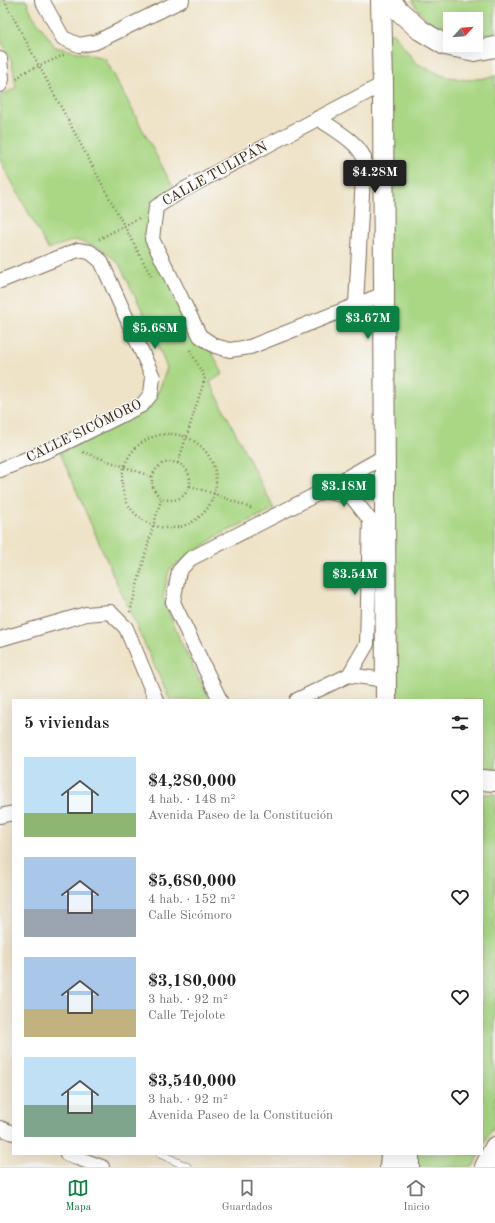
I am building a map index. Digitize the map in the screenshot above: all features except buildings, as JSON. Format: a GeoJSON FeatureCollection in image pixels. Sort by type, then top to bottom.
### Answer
{"type":"FeatureCollection","features":[{"type":"Feature","properties":{"kind":"street"},"geometry":{"type":"LineString","coordinates":[[42,0],[63,38],[79,45],[96,42],[182,0]]}},
{"type":"Feature","properties":{"kind":"street"},"geometry":{"type":"LineString","coordinates":[[381,0],[383,84],[386,699]]}},
{"type":"Feature","properties":{"kind":"street"},"geometry":{"type":"LineString","coordinates":[[391,0],[397,9],[420,30],[445,45],[475,51],[495,47]]}},
{"type":"Feature","properties":{"kind":"street"},"geometry":{"type":"LineString","coordinates":[[0,59],[2,79],[6,84]]}},
{"type":"Feature","properties":{"kind":"street","name":"CALLE TULIPÁN"},"geometry":{"type":"LineString","coordinates":[[383,84],[183,190],[156,207],[152,239],[200,336],[215,346],[230,350],[250,347],[384,294]]}},
{"type":"Feature","properties":{"kind":"street"},"geometry":{"type":"LineString","coordinates":[[318,118],[356,145],[362,151],[364,158],[356,304]]}},
{"type":"Feature","properties":{"kind":"street"},"geometry":{"type":"LineString","coordinates":[[0,281],[78,250]]}},
{"type":"Feature","properties":{"kind":"street","name":"CALLE SICÓMORO"},"geometry":{"type":"LineString","coordinates":[[0,470],[61,445],[142,405],[151,394],[153,378],[101,261],[90,252],[78,250]]}},
{"type":"Feature","properties":{"kind":"street"},"geometry":{"type":"LineString","coordinates":[[220,699],[173,602],[178,571],[190,559],[322,491],[385,456]]}},
{"type":"Feature","properties":{"kind":"street"},"geometry":{"type":"LineString","coordinates":[[322,491],[352,497],[370,520],[367,644],[349,675]]}},
{"type":"Feature","properties":{"kind":"street"},"geometry":{"type":"LineString","coordinates":[[0,639],[86,614],[110,612],[126,628],[156,699]]}},
{"type":"Feature","properties":{"kind":"street"},"geometry":{"type":"LineString","coordinates":[[299,699],[349,675],[385,680]]}},
{"type":"Feature","properties":{"kind":"street"},"geometry":{"type":"LineString","coordinates":[[483,780],[495,780]]}},
{"type":"Feature","properties":{"kind":"street"},"geometry":{"type":"LineString","coordinates":[[0,816],[12,813]]}},
{"type":"Feature","properties":{"kind":"street"},"geometry":{"type":"LineString","coordinates":[[0,1128],[12,1133]]}},
{"type":"Feature","properties":{"kind":"street"},"geometry":{"type":"LineString","coordinates":[[485,1167],[495,1147]]}},
{"type":"Feature","properties":{"kind":"street"},"geometry":{"type":"LineString","coordinates":[[70,1155],[102,1167]]}},
{"type":"Feature","properties":{"kind":"street"},"geometry":{"type":"LineString","coordinates":[[390,1167],[391,1155]]}},
{"type":"Feature","properties":{"kind":"street"},"geometry":{"type":"LineString","coordinates":[[408,1155],[409,1167]]}},
{"type":"Feature","properties":{"kind":"lane"},"geometry":{"type":"LineString","coordinates":[[162,1155],[188,1167]]}},
{"type":"Feature","properties":{"kind":"path"},"geometry":{"type":"LineString","coordinates":[[4,0],[154,282]]}},
{"type":"Feature","properties":{"kind":"path"},"geometry":{"type":"LineString","coordinates":[[6,84],[23,73],[68,54]]}},
{"type":"Feature","properties":{"kind":"path"},"geometry":{"type":"LineString","coordinates":[[78,250],[125,226],[156,207]]}},
{"type":"Feature","properties":{"kind":"path"},"geometry":{"type":"LineString","coordinates":[[178,463],[205,378],[187,343]]}},
{"type":"Feature","properties":{"kind":"path"},"geometry":{"type":"LineString","coordinates":[[173,433],[186,436],[203,447],[212,461],[216,477],[215,494],[208,509],[196,520],[181,528],[167,529],[153,526],[136,516],[126,503],[122,490],[121,473],[123,466],[127,457],[138,444],[156,434],[173,433]]}},
{"type":"Feature","properties":{"kind":"path"},"geometry":{"type":"LineString","coordinates":[[61,445],[153,477]]}},
{"type":"Feature","properties":{"kind":"path"},"geometry":{"type":"LineString","coordinates":[[166,463],[178,463],[188,472],[190,486],[187,492],[176,499],[162,497],[157,493],[154,487],[153,477],[155,471],[159,466],[166,463]]}},
{"type":"Feature","properties":{"kind":"path"},"geometry":{"type":"LineString","coordinates":[[190,486],[272,516]]}},
{"type":"Feature","properties":{"kind":"path"},"geometry":{"type":"LineString","coordinates":[[126,628],[162,497]]}},
{"type":"Feature","properties":{"kind":"green space"},"geometry":{"type":"Polygon","coordinates":[[[0,0],[26,0],[32,14],[55,47],[105,58],[173,187],[161,203],[152,235],[223,374],[210,382],[274,509],[217,536],[169,570],[163,598],[180,640],[210,699],[170,699],[60,453],[96,435],[158,393],[167,368],[147,320],[119,264],[101,248],[75,240],[48,249],[0,160],[0,96],[16,88],[12,62],[0,38],[0,0]]]}},
{"type":"Feature","properties":{"kind":"green space"},"geometry":{"type":"Polygon","coordinates":[[[412,0],[495,0],[495,32],[483,35],[483,12],[443,12],[443,30],[423,16],[412,0]]]}},
{"type":"Feature","properties":{"kind":"green space"},"geometry":{"type":"Polygon","coordinates":[[[393,33],[416,63],[443,76],[467,80],[493,77],[495,75],[495,771],[483,771],[483,699],[397,699],[386,36],[393,33]]]}},
{"type":"Feature","properties":{"kind":"green space"},"geometry":{"type":"Polygon","coordinates":[[[483,794],[495,794],[495,1123],[483,1146],[483,794]]]}},
{"type":"Feature","properties":{"kind":"green space"},"geometry":{"type":"Polygon","coordinates":[[[416,1155],[479,1155],[473,1167],[416,1167],[416,1155]]]}}]}
